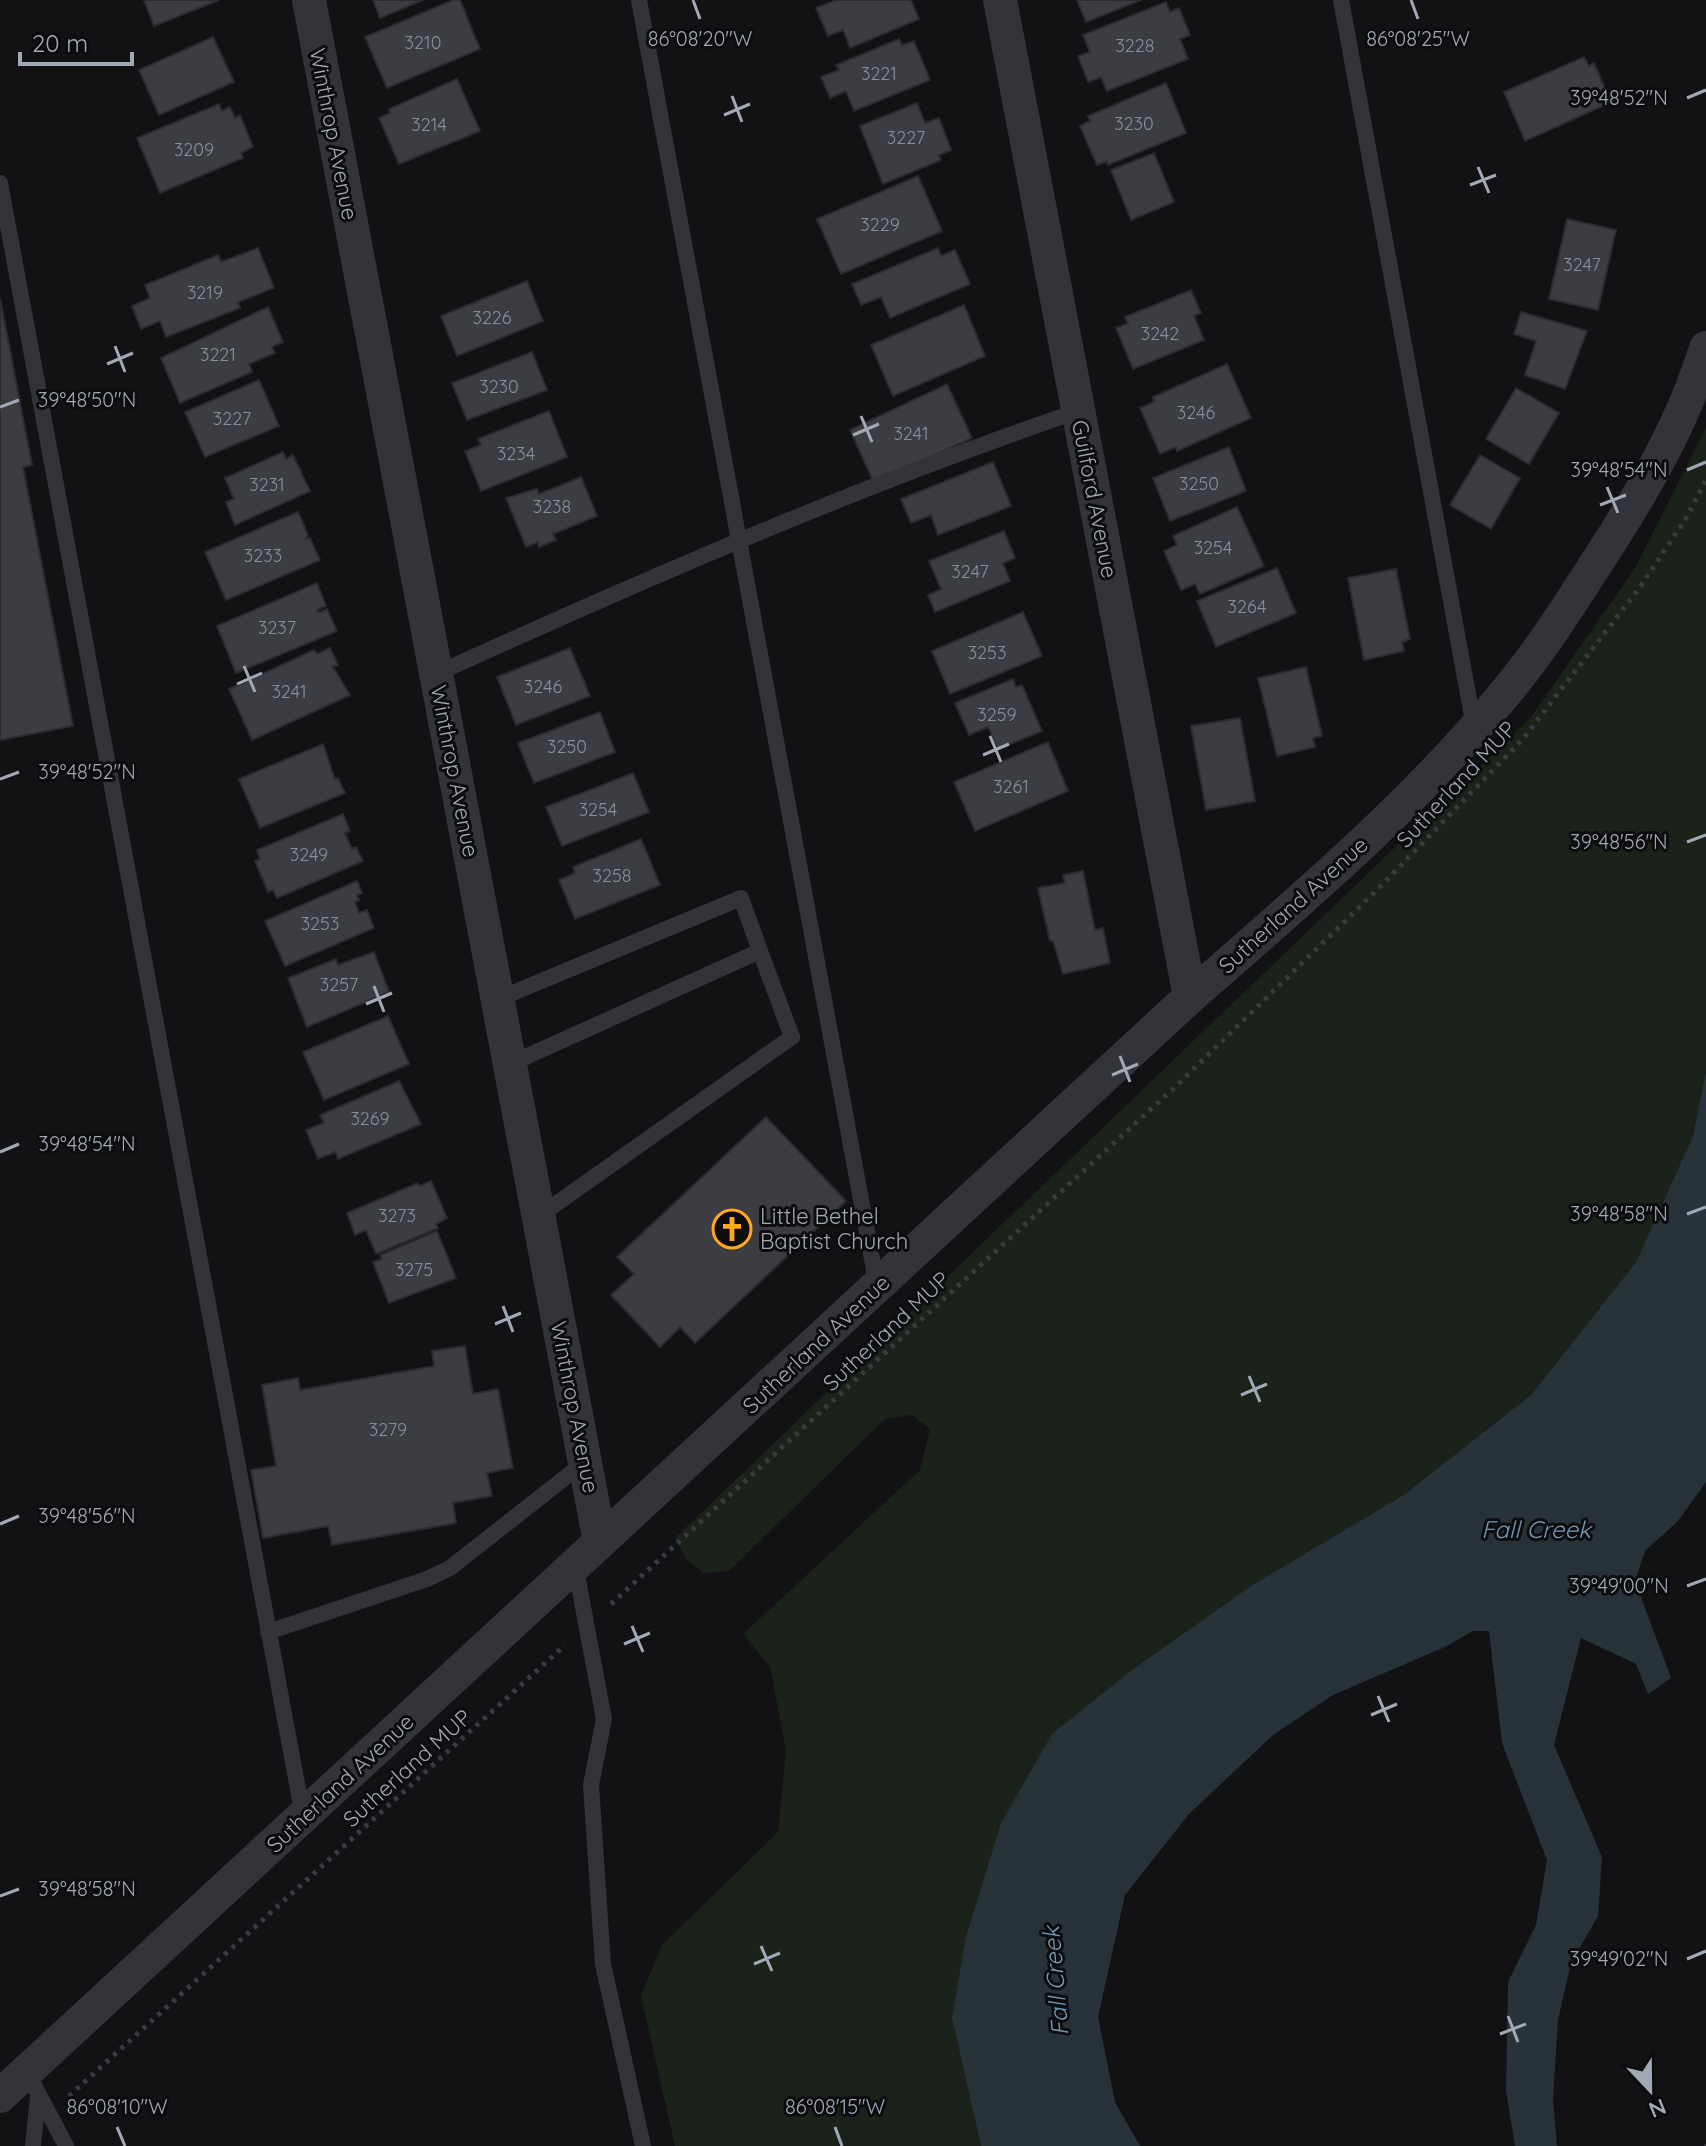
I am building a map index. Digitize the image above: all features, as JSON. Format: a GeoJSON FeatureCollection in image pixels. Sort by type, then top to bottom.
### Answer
{"type":"FeatureCollection","features":[{"type":"Feature","properties":{"kind":"street","name":"Winthrop Avenue"},"geometry":{"type":"LineString","coordinates":[[309,0],[600,1542]]}},
{"type":"Feature","properties":{"kind":"street","name":"Guilford Avenue"},"geometry":{"type":"LineString","coordinates":[[1000,0],[1190,997]]}},
{"type":"Feature","properties":{"kind":"street","name":"Sutherland Avenue"},"geometry":{"type":"LineString","coordinates":[[0,2096],[33,2083],[303,1817],[1190,997],[1369,838],[1474,729],[1565,615],[1644,491],[1706,348]]}},
{"type":"Feature","properties":{"kind":"lane"},"geometry":{"type":"LineString","coordinates":[[639,0],[877,1288]]}},
{"type":"Feature","properties":{"kind":"lane"},"geometry":{"type":"LineString","coordinates":[[1341,0],[1474,729]]}},
{"type":"Feature","properties":{"kind":"lane"},"geometry":{"type":"LineString","coordinates":[[0,183],[303,1817]]}},
{"type":"Feature","properties":{"kind":"lane"},"geometry":{"type":"LineString","coordinates":[[436,674],[738,538],[970,448],[1078,411]]}},
{"type":"Feature","properties":{"kind":"lane"},"geometry":{"type":"LineString","coordinates":[[498,999],[741,898],[792,1037],[539,1216]]}},
{"type":"Feature","properties":{"kind":"lane"},"geometry":{"type":"LineString","coordinates":[[510,1064],[760,951]]}},
{"type":"Feature","properties":{"kind":"lane"},"geometry":{"type":"LineString","coordinates":[[268,1632],[427,1579],[450,1568],[585,1462]]}},
{"type":"Feature","properties":{"kind":"lane"},"geometry":{"type":"LineString","coordinates":[[575,1564],[604,1719],[591,1785],[603,1964],[643,2146]]}},
{"type":"Feature","properties":{"kind":"lane"},"geometry":{"type":"LineString","coordinates":[[33,2083],[66,2146]]}},
{"type":"Feature","properties":{"kind":"lane"},"geometry":{"type":"LineString","coordinates":[[33,2083],[33,2146]]}},
{"type":"Feature","properties":{"kind":"path","name":"Sutherland MUP"},"geometry":{"type":"LineString","coordinates":[[50,2116],[1174,1088],[1380,887],[1523,739],[1640,587],[1685,520],[1706,480]]}},
{"type":"Feature","properties":{"kind":"shaded area"},"geometry":{"type":"Polygon","coordinates":[[[1706,428],[1706,1071],[1693,1136],[1636,1262],[1532,1394],[1405,1494],[1254,1584],[952,2018],[981,2146],[675,2146],[641,1996],[662,1945],[778,1832],[786,1750],[770,1667],[743,1634],[920,1470],[930,1429],[912,1415],[885,1419],[729,1571],[703,1573],[687,1560],[675,1538],[1531,717],[1635,568],[1706,428]]]}},
{"type":"Feature","properties":{"kind":"water","name":"Fall Creek"},"geometry":{"type":"Polygon","coordinates":[[[1706,1071],[1706,1482],[1678,1521],[1645,1551],[1635,1581],[1671,1678],[1648,1694],[1636,1664],[1581,1638],[1554,1745],[1602,1857],[1598,1916],[1571,1963],[1558,2020],[1553,2099],[1557,2146],[1515,2146],[1506,2091],[1508,1982],[1536,1925],[1547,1860],[1502,1743],[1489,1631],[1473,1631],[1445,1647],[1333,1695],[1273,1735],[1189,1814],[1125,1895],[1098,2017],[1115,2102],[1140,2146],[981,2146],[952,2018],[966,1937],[1001,1823],[1052,1734],[1132,1670],[1254,1584],[1405,1494],[1532,1394],[1636,1262],[1693,1136],[1706,1071]]]}},
{"type":"Feature","properties":{"kind":"building"},"geometry":{"type":"Polygon","coordinates":[[[144,0],[219,0],[154,26],[144,0]]]}},
{"type":"Feature","properties":{"kind":"building"},"geometry":{"type":"Polygon","coordinates":[[[373,0],[423,0],[380,18],[373,0]]]}},
{"type":"Feature","properties":{"kind":"building"},"geometry":{"type":"Polygon","coordinates":[[[453,0],[460,0],[480,49],[387,88],[365,37],[453,0]]]}},
{"type":"Feature","properties":{"kind":"building"},"geometry":{"type":"Polygon","coordinates":[[[836,0],[911,0],[919,19],[850,48],[843,30],[828,36],[816,8],[836,0]]]}},
{"type":"Feature","properties":{"kind":"building"},"geometry":{"type":"Polygon","coordinates":[[[1077,0],[1141,0],[1086,22],[1077,0]]]}},
{"type":"Feature","properties":{"kind":"building"},"geometry":{"type":"Polygon","coordinates":[[[1166,2],[1170,12],[1179,8],[1190,35],[1180,39],[1188,59],[1107,91],[1101,77],[1088,82],[1078,56],[1090,52],[1083,35],[1166,2]]]}},
{"type":"Feature","properties":{"kind":"building"},"geometry":{"type":"Polygon","coordinates":[[[213,37],[234,82],[159,115],[139,70],[213,37]]]}},
{"type":"Feature","properties":{"kind":"building"},"geometry":{"type":"Polygon","coordinates":[[[899,39],[902,45],[914,41],[930,80],[854,111],[846,91],[830,98],[821,77],[839,70],[836,65],[899,39]]]}},
{"type":"Feature","properties":{"kind":"building"},"geometry":{"type":"Polygon","coordinates":[[[1584,57],[1589,66],[1594,63],[1607,93],[1600,96],[1605,105],[1525,141],[1504,92],[1584,57]]]}},
{"type":"Feature","properties":{"kind":"building"},"geometry":{"type":"Polygon","coordinates":[[[457,79],[480,131],[399,164],[379,118],[390,113],[389,109],[457,79]]]}},
{"type":"Feature","properties":{"kind":"building"},"geometry":{"type":"Polygon","coordinates":[[[1166,83],[1186,133],[1108,165],[1107,161],[1097,165],[1080,126],[1090,121],[1088,116],[1166,83]]]}},
{"type":"Feature","properties":{"kind":"building"},"geometry":{"type":"Polygon","coordinates":[[[917,103],[925,123],[939,118],[951,150],[939,155],[941,160],[883,184],[860,126],[917,103]]]}},
{"type":"Feature","properties":{"kind":"building"},"geometry":{"type":"Polygon","coordinates":[[[219,104],[222,111],[230,107],[235,118],[240,115],[253,147],[241,153],[243,158],[160,193],[137,138],[219,104]]]}},
{"type":"Feature","properties":{"kind":"building"},"geometry":{"type":"Polygon","coordinates":[[[1154,153],[1174,202],[1131,220],[1111,170],[1154,153]]]}},
{"type":"Feature","properties":{"kind":"building"},"geometry":{"type":"Polygon","coordinates":[[[918,176],[942,231],[841,274],[817,219],[918,176]]]}},
{"type":"Feature","properties":{"kind":"building"},"geometry":{"type":"Polygon","coordinates":[[[1567,219],[1616,230],[1598,310],[1549,299],[1567,219]]]}},
{"type":"Feature","properties":{"kind":"building"},"geometry":{"type":"Polygon","coordinates":[[[258,248],[274,288],[238,302],[240,308],[166,337],[160,321],[141,329],[132,306],[150,298],[145,285],[218,255],[221,262],[258,248]]]}},
{"type":"Feature","properties":{"kind":"building"},"geometry":{"type":"Polygon","coordinates":[[[938,248],[941,256],[955,250],[970,284],[890,318],[881,297],[861,305],[852,284],[938,248]]]}},
{"type":"Feature","properties":{"kind":"building"},"geometry":{"type":"Polygon","coordinates":[[[527,281],[543,321],[457,356],[441,316],[527,281]]]}},
{"type":"Feature","properties":{"kind":"building"},"geometry":{"type":"Polygon","coordinates":[[[1191,290],[1201,313],[1194,316],[1204,340],[1133,369],[1116,328],[1128,323],[1125,317],[1191,290]]]}},
{"type":"Feature","properties":{"kind":"building"},"geometry":{"type":"Polygon","coordinates":[[[0,298],[32,465],[23,467],[73,726],[0,740],[0,298]]]}},
{"type":"Feature","properties":{"kind":"building"},"geometry":{"type":"Polygon","coordinates":[[[964,305],[985,356],[893,396],[871,345],[964,305]]]}},
{"type":"Feature","properties":{"kind":"building"},"geometry":{"type":"Polygon","coordinates":[[[268,307],[283,342],[272,347],[275,353],[249,364],[252,372],[180,403],[161,358],[268,307]]]}},
{"type":"Feature","properties":{"kind":"building"},"geometry":{"type":"Polygon","coordinates":[[[1521,312],[1587,331],[1565,389],[1525,375],[1536,341],[1514,334],[1521,312]]]}},
{"type":"Feature","properties":{"kind":"building"},"geometry":{"type":"Polygon","coordinates":[[[532,352],[547,390],[467,420],[452,383],[532,352]]]}},
{"type":"Feature","properties":{"kind":"building"},"geometry":{"type":"Polygon","coordinates":[[[1227,364],[1251,418],[1177,451],[1176,447],[1160,454],[1140,408],[1154,402],[1153,397],[1227,364]]]}},
{"type":"Feature","properties":{"kind":"building"},"geometry":{"type":"Polygon","coordinates":[[[259,380],[279,426],[205,457],[185,412],[259,380]]]}},
{"type":"Feature","properties":{"kind":"building"},"geometry":{"type":"Polygon","coordinates":[[[947,384],[972,438],[874,483],[850,430],[947,384]]]}},
{"type":"Feature","properties":{"kind":"building"},"geometry":{"type":"Polygon","coordinates":[[[1516,388],[1559,413],[1529,464],[1486,439],[1516,388]]]}},
{"type":"Feature","properties":{"kind":"building"},"geometry":{"type":"Polygon","coordinates":[[[549,411],[567,457],[481,491],[465,451],[481,445],[478,439],[549,411]]]}},
{"type":"Feature","properties":{"kind":"building"},"geometry":{"type":"Polygon","coordinates":[[[1229,447],[1246,491],[1170,521],[1153,478],[1229,447]]]}},
{"type":"Feature","properties":{"kind":"building"},"geometry":{"type":"Polygon","coordinates":[[[283,452],[286,459],[293,455],[310,491],[235,525],[226,502],[234,499],[225,478],[283,452]]]}},
{"type":"Feature","properties":{"kind":"building"},"geometry":{"type":"Polygon","coordinates":[[[1480,455],[1520,478],[1491,529],[1450,505],[1480,455]]]}},
{"type":"Feature","properties":{"kind":"building"},"geometry":{"type":"Polygon","coordinates":[[[993,462],[1011,506],[938,535],[931,515],[911,523],[901,499],[993,462]]]}},
{"type":"Feature","properties":{"kind":"building"},"geometry":{"type":"Polygon","coordinates":[[[581,477],[597,516],[553,534],[556,540],[539,547],[538,542],[526,547],[506,498],[537,489],[539,494],[581,477]]]}},
{"type":"Feature","properties":{"kind":"building"},"geometry":{"type":"Polygon","coordinates":[[[1237,507],[1264,566],[1200,594],[1195,584],[1181,590],[1164,551],[1177,545],[1173,536],[1237,507]]]}},
{"type":"Feature","properties":{"kind":"building"},"geometry":{"type":"Polygon","coordinates":[[[298,512],[308,535],[306,539],[310,538],[320,560],[226,600],[205,552],[298,512]]]}},
{"type":"Feature","properties":{"kind":"building"},"geometry":{"type":"Polygon","coordinates":[[[1004,531],[1015,558],[1003,563],[1010,581],[935,612],[928,595],[941,589],[929,561],[1004,531]]]}},
{"type":"Feature","properties":{"kind":"building"},"geometry":{"type":"Polygon","coordinates":[[[1277,568],[1296,613],[1216,647],[1197,601],[1277,568]]]}},
{"type":"Feature","properties":{"kind":"building"},"geometry":{"type":"Polygon","coordinates":[[[1396,569],[1410,639],[1402,642],[1404,651],[1364,660],[1348,578],[1396,569]]]}},
{"type":"Feature","properties":{"kind":"building"},"geometry":{"type":"Polygon","coordinates":[[[317,583],[326,606],[317,610],[318,613],[327,609],[337,631],[236,673],[217,626],[317,583]]]}},
{"type":"Feature","properties":{"kind":"building"},"geometry":{"type":"Polygon","coordinates":[[[1023,612],[1042,656],[950,694],[932,651],[1023,612]]]}},
{"type":"Feature","properties":{"kind":"building"},"geometry":{"type":"Polygon","coordinates":[[[330,648],[338,665],[333,667],[350,695],[252,740],[229,689],[314,650],[317,654],[330,648]]]}},
{"type":"Feature","properties":{"kind":"building"},"geometry":{"type":"Polygon","coordinates":[[[570,648],[590,696],[516,725],[497,677],[570,648]]]}},
{"type":"Feature","properties":{"kind":"building"},"geometry":{"type":"Polygon","coordinates":[[[1306,667],[1322,736],[1313,738],[1315,747],[1277,756],[1258,678],[1306,667]]]}},
{"type":"Feature","properties":{"kind":"building"},"geometry":{"type":"Polygon","coordinates":[[[1013,679],[1016,687],[1022,685],[1042,731],[998,749],[988,727],[969,735],[955,703],[1013,679]]]}},
{"type":"Feature","properties":{"kind":"building"},"geometry":{"type":"Polygon","coordinates":[[[600,712],[615,752],[534,783],[518,743],[600,712]]]}},
{"type":"Feature","properties":{"kind":"building"},"geometry":{"type":"Polygon","coordinates":[[[1240,718],[1255,801],[1206,810],[1191,726],[1240,718]]]}},
{"type":"Feature","properties":{"kind":"building"},"geometry":{"type":"Polygon","coordinates":[[[1048,742],[1068,791],[975,831],[954,782],[1048,742]]]}},
{"type":"Feature","properties":{"kind":"building"},"geometry":{"type":"Polygon","coordinates":[[[323,744],[335,779],[338,778],[345,793],[260,828],[239,779],[323,744]]]}},
{"type":"Feature","properties":{"kind":"building"},"geometry":{"type":"Polygon","coordinates":[[[633,773],[649,812],[562,846],[546,807],[633,773]]]}},
{"type":"Feature","properties":{"kind":"building"},"geometry":{"type":"Polygon","coordinates":[[[343,814],[350,831],[345,833],[352,849],[356,847],[363,861],[277,898],[273,890],[268,892],[255,861],[260,859],[257,850],[343,814]]]}},
{"type":"Feature","properties":{"kind":"building"},"geometry":{"type":"Polygon","coordinates":[[[641,839],[660,885],[575,919],[559,880],[575,873],[573,867],[641,839]]]}},
{"type":"Feature","properties":{"kind":"building"},"geometry":{"type":"Polygon","coordinates":[[[1083,871],[1095,930],[1103,928],[1110,963],[1063,974],[1053,941],[1050,941],[1038,888],[1065,883],[1063,875],[1083,871]]]}},
{"type":"Feature","properties":{"kind":"building"},"geometry":{"type":"Polygon","coordinates":[[[357,881],[362,893],[357,895],[359,900],[355,902],[359,913],[367,910],[374,928],[285,966],[265,921],[357,881]]]}},
{"type":"Feature","properties":{"kind":"building"},"geometry":{"type":"Polygon","coordinates":[[[374,952],[389,992],[307,1027],[288,978],[336,959],[338,965],[374,952]]]}},
{"type":"Feature","properties":{"kind":"building"},"geometry":{"type":"Polygon","coordinates":[[[388,1016],[409,1064],[324,1100],[303,1052],[388,1016]]]}},
{"type":"Feature","properties":{"kind":"building"},"geometry":{"type":"Polygon","coordinates":[[[399,1081],[421,1124],[338,1159],[335,1152],[318,1159],[306,1130],[324,1123],[320,1115],[399,1081]]]}},
{"type":"Feature","properties":{"kind":"building","name":"Little Bethel Baptist Church"},"geometry":{"type":"Polygon","coordinates":[[[766,1117],[846,1201],[695,1343],[680,1327],[660,1347],[611,1295],[634,1274],[617,1257],[766,1117]]]}},
{"type":"Feature","properties":{"kind":"building"},"geometry":{"type":"Polygon","coordinates":[[[431,1181],[447,1218],[436,1224],[438,1228],[376,1254],[366,1230],[355,1235],[347,1213],[418,1183],[420,1186],[431,1181]]]}},
{"type":"Feature","properties":{"kind":"building"},"geometry":{"type":"Polygon","coordinates":[[[437,1231],[456,1278],[389,1303],[373,1262],[382,1259],[380,1255],[437,1231]]]}},
{"type":"Feature","properties":{"kind":"building"},"geometry":{"type":"Polygon","coordinates":[[[465,1346],[473,1394],[498,1389],[513,1468],[487,1473],[492,1496],[453,1503],[456,1523],[332,1545],[328,1526],[263,1538],[251,1470],[276,1466],[262,1385],[298,1378],[300,1390],[434,1366],[432,1351],[465,1346]]]}},
{"type":"Feature","properties":{"kind":"place","name":"Little Bethel Baptist Church"},"geometry":{"type":"Point","coordinates":[732,1229]}}]}
